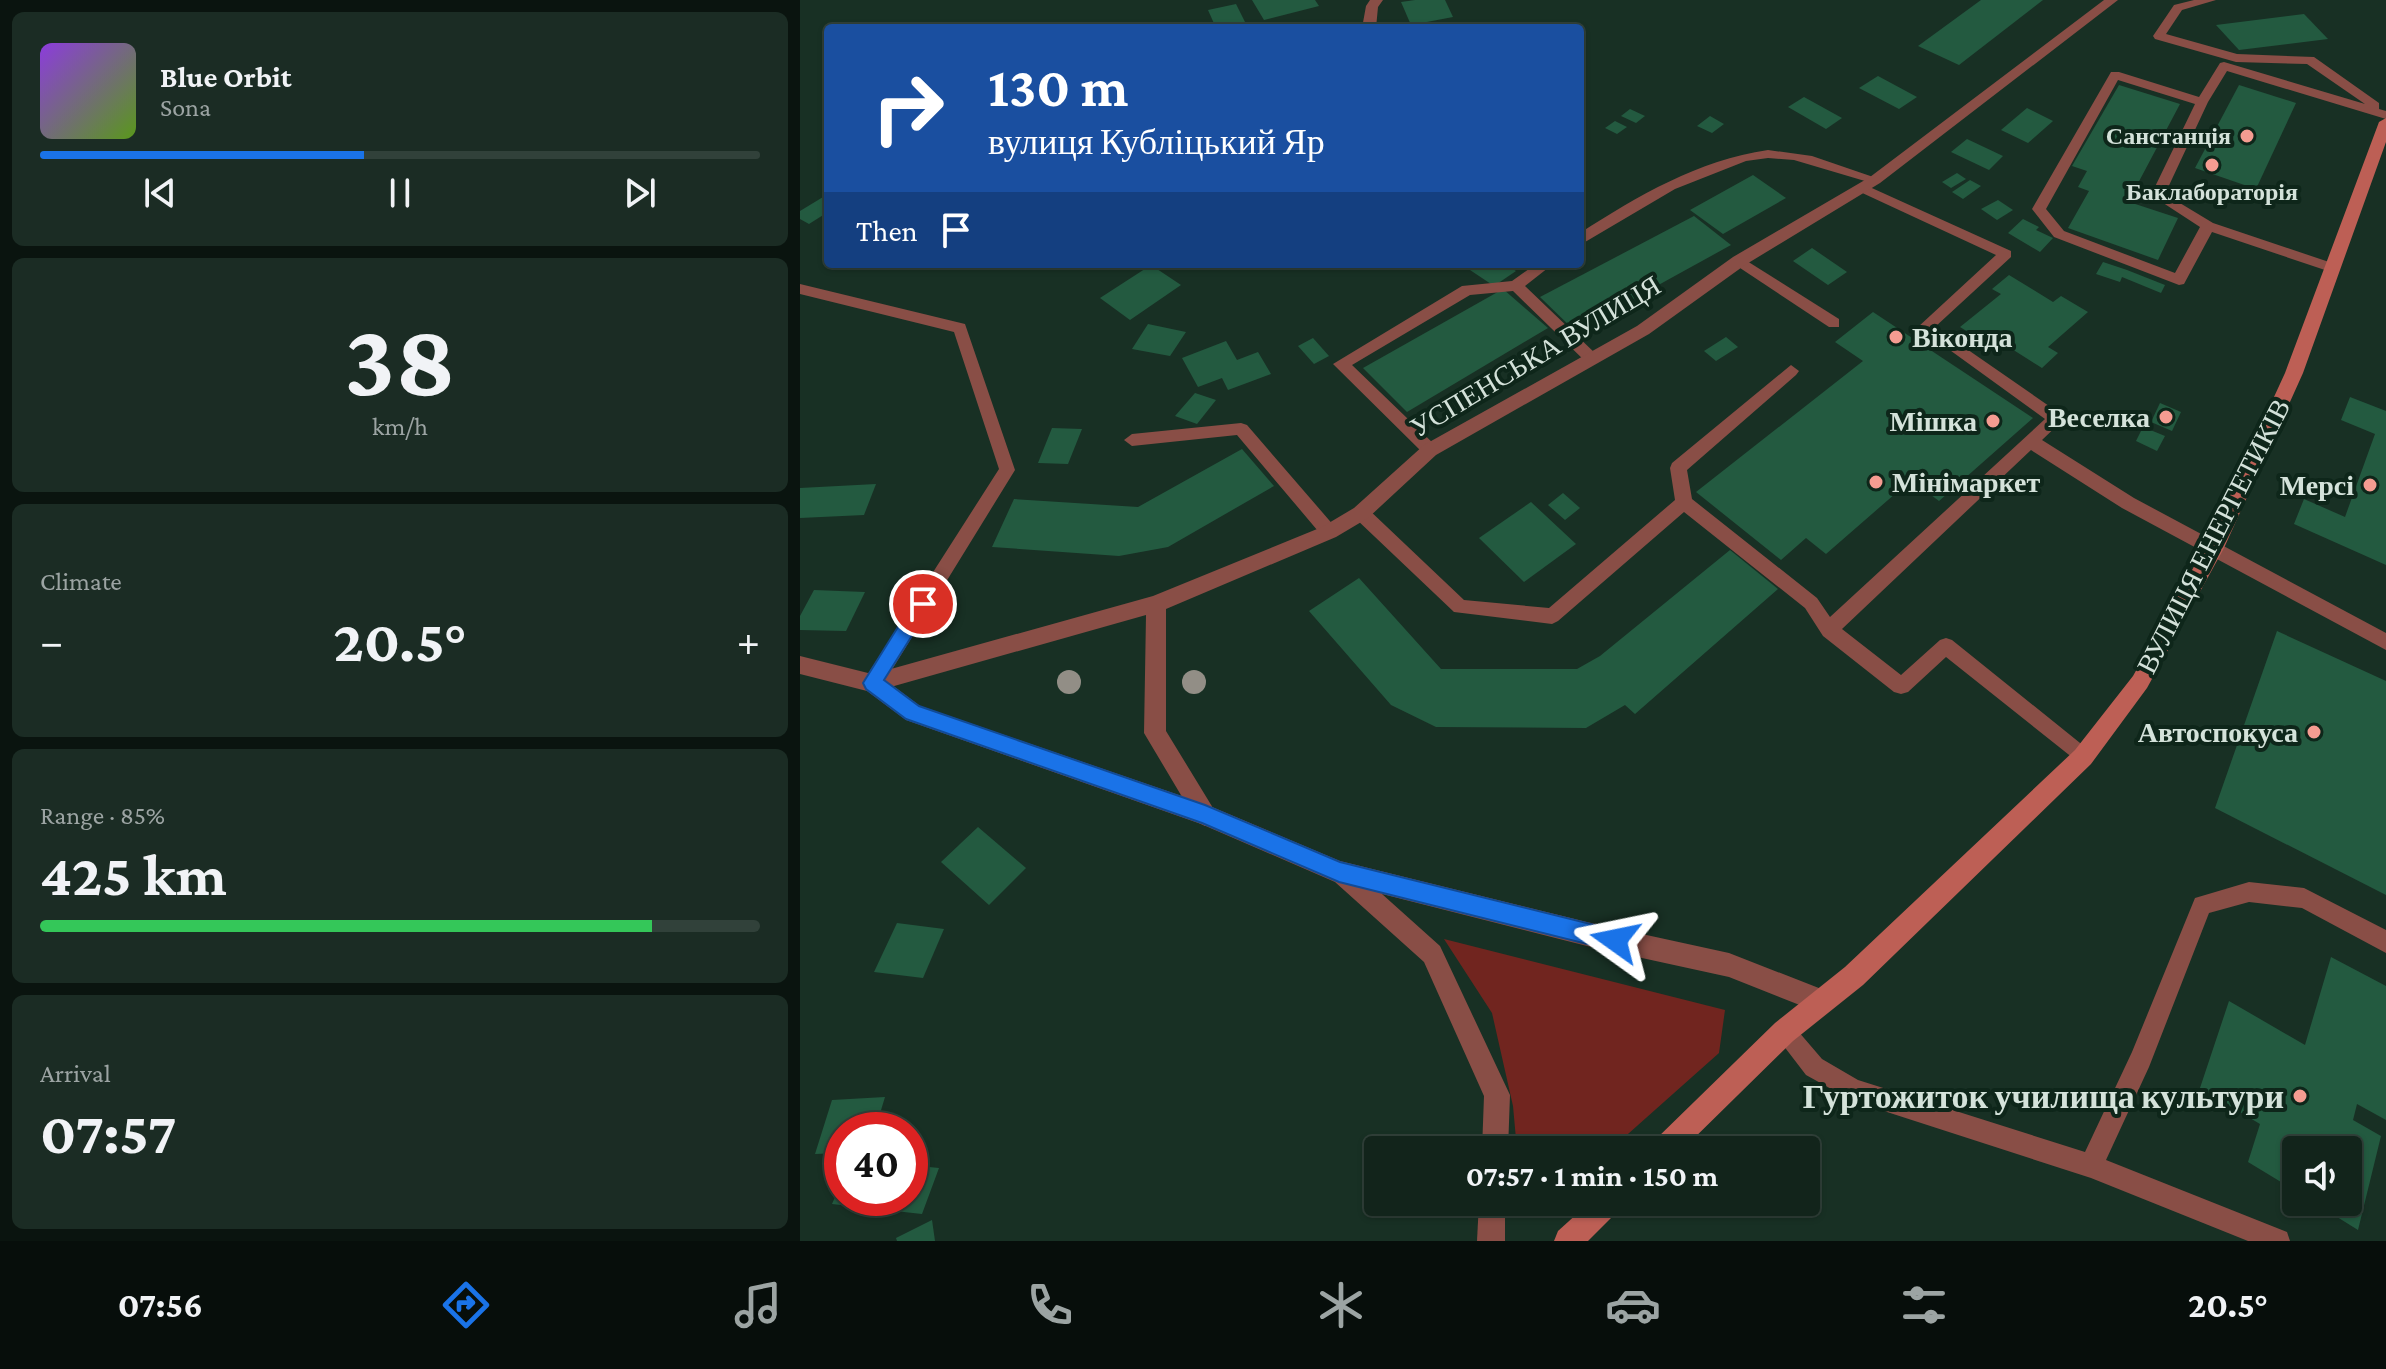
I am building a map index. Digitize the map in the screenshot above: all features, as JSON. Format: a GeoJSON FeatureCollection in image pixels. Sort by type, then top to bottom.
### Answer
{"type":"FeatureCollection","features":[{"type":"Feature","properties":{"kind":"main road","name":"ВУЛИЦЯ ЕНЕРГЕТИКІВ"},"geometry":{"type":"LineString","coordinates":[[1677,1136],[1784,1032],[1854,976],[2083,757],[2140,682],[2214,548],[2309,339],[2330,267],[2386,122]]}},
{"type":"Feature","properties":{"kind":"main road"},"geometry":{"type":"LineString","coordinates":[[1568,1241],[1594,1216]]}},
{"type":"Feature","properties":{"kind":"street"},"geometry":{"type":"LineString","coordinates":[[1370,24],[1372,6],[1377,0]]}},
{"type":"Feature","properties":{"kind":"street","name":"УСПЕНСЬКА ВУЛИЦЯ"},"geometry":{"type":"LineString","coordinates":[[873,683],[1156,604],[1329,532],[1361,513],[1430,450],[1643,330],[1739,261],[1869,184],[2112,0]]}},
{"type":"Feature","properties":{"kind":"street"},"geometry":{"type":"LineString","coordinates":[[1156,604],[1155,733],[1205,815]]}},
{"type":"Feature","properties":{"kind":"street"},"geometry":{"type":"LineString","coordinates":[[800,665],[873,683],[913,713],[1205,815],[1339,872],[1587,934],[1729,965],[1820,1001]]}},
{"type":"Feature","properties":{"kind":"street"},"geometry":{"type":"LineString","coordinates":[[1339,872],[1432,954],[1497,1095],[1496,1136]]}},
{"type":"Feature","properties":{"kind":"street"},"geometry":{"type":"LineString","coordinates":[[1491,1241],[1492,1216]]}},
{"type":"Feature","properties":{"kind":"lane"},"geometry":{"type":"LineString","coordinates":[[2210,0],[2178,7],[2159,36],[2236,58],[2310,60],[2386,114]]}},
{"type":"Feature","properties":{"kind":"lane"},"geometry":{"type":"LineString","coordinates":[[2330,267],[2208,226],[2158,195],[2202,102],[2224,66],[2386,114]]}},
{"type":"Feature","properties":{"kind":"lane"},"geometry":{"type":"LineString","coordinates":[[2202,102],[2115,75],[2039,209],[2059,234],[2179,280],[2208,226]]}},
{"type":"Feature","properties":{"kind":"lane"},"geometry":{"type":"LineString","coordinates":[[1584,238],[1649,198],[1707,169],[1766,154],[1799,159],[1869,184],[2006,254],[1925,327],[2056,419],[1829,630]]}},
{"type":"Feature","properties":{"kind":"lane"},"geometry":{"type":"LineString","coordinates":[[1739,261],[1834,323]]}},
{"type":"Feature","properties":{"kind":"lane"},"geometry":{"type":"LineString","coordinates":[[1430,450],[1341,364],[1467,290],[1516,286],[1541,268]]}},
{"type":"Feature","properties":{"kind":"lane"},"geometry":{"type":"LineString","coordinates":[[1516,286],[1592,359]]}},
{"type":"Feature","properties":{"kind":"lane"},"geometry":{"type":"LineString","coordinates":[[800,289],[960,328],[1007,470],[873,683]]}},
{"type":"Feature","properties":{"kind":"lane"},"geometry":{"type":"LineString","coordinates":[[1791,371],[1678,468],[1684,502],[1811,603],[1829,630],[1901,686],[1946,646],[2083,757]]}},
{"type":"Feature","properties":{"kind":"lane"},"geometry":{"type":"LineString","coordinates":[[1132,440],[1241,429],[1329,532]]}},
{"type":"Feature","properties":{"kind":"lane"},"geometry":{"type":"LineString","coordinates":[[2030,441],[2128,503],[2386,642]]}},
{"type":"Feature","properties":{"kind":"lane"},"geometry":{"type":"LineString","coordinates":[[1361,513],[1460,607],[1552,616],[1684,502]]}},
{"type":"Feature","properties":{"kind":"lane"},"geometry":{"type":"LineString","coordinates":[[2091,1166],[2141,1059],[2202,905],[2249,892],[2304,898],[2386,942]]}},
{"type":"Feature","properties":{"kind":"lane"},"geometry":{"type":"LineString","coordinates":[[1784,1032],[1814,1067],[1853,1090],[2091,1166],[2278,1241]]}},
{"type":"Feature","properties":{"kind":"shaded area"},"geometry":{"type":"Polygon","coordinates":[[[1444,939],[1725,1010],[1719,1053],[1626,1136],[1516,1136],[1513,1106],[1492,1013],[1444,939]]]}},
{"type":"Feature","properties":{"kind":"building"},"geometry":{"type":"Polygon","coordinates":[[[1252,0],[1315,0],[1319,6],[1264,20],[1252,0]]]}},
{"type":"Feature","properties":{"kind":"building"},"geometry":{"type":"Polygon","coordinates":[[[1445,0],[1453,17],[1411,24],[1401,2],[1445,0]]]}},
{"type":"Feature","properties":{"kind":"building"},"geometry":{"type":"Polygon","coordinates":[[[1981,0],[2043,0],[1959,65],[1918,46],[1981,0]]]}},
{"type":"Feature","properties":{"kind":"building"},"geometry":{"type":"Polygon","coordinates":[[[1236,4],[1245,22],[1214,24],[1208,10],[1236,4]]]}},
{"type":"Feature","properties":{"kind":"building"},"geometry":{"type":"Polygon","coordinates":[[[2304,14],[2328,39],[2239,50],[2216,25],[2304,14]]]}},
{"type":"Feature","properties":{"kind":"building"},"geometry":{"type":"Polygon","coordinates":[[[1878,76],[1917,97],[1899,109],[1859,88],[1878,76]]]}},
{"type":"Feature","properties":{"kind":"building"},"geometry":{"type":"Polygon","coordinates":[[[2119,85],[2180,104],[2136,187],[2131,185],[2123,200],[2178,218],[2158,260],[2068,228],[2089,191],[2078,187],[2087,171],[2072,166],[2119,85]]]}},
{"type":"Feature","properties":{"kind":"building","name":"Санстанція"},"geometry":{"type":"Polygon","coordinates":[[[2239,85],[2296,103],[2256,189],[2195,168],[2239,85]]]}},
{"type":"Feature","properties":{"kind":"building"},"geometry":{"type":"Polygon","coordinates":[[[1804,97],[1842,118],[1826,129],[1788,107],[1804,97]]]}},
{"type":"Feature","properties":{"kind":"building"},"geometry":{"type":"Polygon","coordinates":[[[2027,108],[2053,121],[2028,143],[2001,130],[2027,108]]]}},
{"type":"Feature","properties":{"kind":"building"},"geometry":{"type":"Polygon","coordinates":[[[1630,109],[1645,116],[1636,123],[1621,116],[1630,109]]]}},
{"type":"Feature","properties":{"kind":"building"},"geometry":{"type":"Polygon","coordinates":[[[1710,116],[1724,124],[1712,133],[1697,126],[1710,116]]]}},
{"type":"Feature","properties":{"kind":"building"},"geometry":{"type":"Polygon","coordinates":[[[1615,121],[1627,127],[1617,134],[1605,128],[1615,121]]]}},
{"type":"Feature","properties":{"kind":"building"},"geometry":{"type":"Polygon","coordinates":[[[1967,139],[2003,156],[1989,170],[1951,152],[1967,139]]]}},
{"type":"Feature","properties":{"kind":"building"},"geometry":{"type":"Polygon","coordinates":[[[1957,173],[1966,179],[1951,188],[1942,182],[1957,173]]]}},
{"type":"Feature","properties":{"kind":"building"},"geometry":{"type":"Polygon","coordinates":[[[1753,175],[1786,198],[1723,234],[1690,210],[1753,175]]]}},
{"type":"Feature","properties":{"kind":"building"},"geometry":{"type":"Polygon","coordinates":[[[1970,180],[1981,186],[1963,199],[1952,192],[1970,180]]]}},
{"type":"Feature","properties":{"kind":"building"},"geometry":{"type":"Polygon","coordinates":[[[824,196],[824,215],[809,224],[800,219],[800,211],[824,196]]]}},
{"type":"Feature","properties":{"kind":"building"},"geometry":{"type":"Polygon","coordinates":[[[1998,200],[2013,210],[1997,220],[1981,209],[1998,200]]]}},
{"type":"Feature","properties":{"kind":"building"},"geometry":{"type":"Polygon","coordinates":[[[1694,216],[1731,245],[1575,331],[1540,297],[1694,216]]]}},
{"type":"Feature","properties":{"kind":"building"},"geometry":{"type":"Polygon","coordinates":[[[2023,219],[2053,238],[2040,252],[2008,233],[2023,219]]]}},
{"type":"Feature","properties":{"kind":"building"},"geometry":{"type":"Polygon","coordinates":[[[1812,248],[1847,272],[1828,285],[1793,261],[1812,248]]]}},
{"type":"Feature","properties":{"kind":"building"},"geometry":{"type":"Polygon","coordinates":[[[2103,262],[2165,285],[2161,293],[2122,277],[2120,282],[2096,274],[2103,262]]]}},
{"type":"Feature","properties":{"kind":"building"},"geometry":{"type":"Polygon","coordinates":[[[1146,268],[1156,268],[1181,285],[1130,320],[1100,298],[1146,268]]]}},
{"type":"Feature","properties":{"kind":"building"},"geometry":{"type":"Polygon","coordinates":[[[1511,268],[1516,271],[1494,286],[1470,270],[1511,268]]]}},
{"type":"Feature","properties":{"kind":"building"},"geometry":{"type":"Polygon","coordinates":[[[2009,275],[2053,302],[2061,296],[2088,312],[2048,347],[2058,353],[2042,368],[1993,337],[1986,343],[1960,327],[2001,294],[1992,289],[2009,275]]]}},
{"type":"Feature","properties":{"kind":"building"},"geometry":{"type":"Polygon","coordinates":[[[1503,289],[1548,328],[1407,412],[1363,368],[1503,289]]]}},
{"type":"Feature","properties":{"kind":"building"},"geometry":{"type":"Polygon","coordinates":[[[1873,312],[2033,418],[1939,501],[1911,480],[1826,554],[1806,538],[1781,560],[1696,492],[1863,361],[1835,342],[1873,312]]]}},
{"type":"Feature","properties":{"kind":"building"},"geometry":{"type":"Polygon","coordinates":[[[1148,324],[1186,332],[1170,356],[1132,349],[1148,324]]]}},
{"type":"Feature","properties":{"kind":"building"},"geometry":{"type":"Polygon","coordinates":[[[1726,337],[1738,347],[1716,361],[1704,351],[1726,337]]]}},
{"type":"Feature","properties":{"kind":"building"},"geometry":{"type":"Polygon","coordinates":[[[1313,338],[1329,356],[1314,364],[1298,346],[1313,338]]]}},
{"type":"Feature","properties":{"kind":"building"},"geometry":{"type":"Polygon","coordinates":[[[1226,341],[1237,360],[1258,352],[1271,374],[1228,390],[1222,378],[1198,387],[1182,358],[1226,341]]]}},
{"type":"Feature","properties":{"kind":"building"},"geometry":{"type":"Polygon","coordinates":[[[1195,393],[1216,400],[1197,424],[1175,416],[1195,393]]]}},
{"type":"Feature","properties":{"kind":"building"},"geometry":{"type":"Polygon","coordinates":[[[2350,397],[2386,411],[2386,565],[2294,524],[2304,499],[2345,517],[2375,434],[2341,420],[2350,397]]]}},
{"type":"Feature","properties":{"kind":"building","name":"Веселка"},"geometry":{"type":"Polygon","coordinates":[[[2160,403],[2181,412],[2172,431],[2151,422],[2160,403]]]}},
{"type":"Feature","properties":{"kind":"building"},"geometry":{"type":"Polygon","coordinates":[[[2143,427],[2165,436],[2157,451],[2136,441],[2143,427]]]}},
{"type":"Feature","properties":{"kind":"building"},"geometry":{"type":"Polygon","coordinates":[[[1052,428],[1082,429],[1068,464],[1038,463],[1052,428]]]}},
{"type":"Feature","properties":{"kind":"building"},"geometry":{"type":"Polygon","coordinates":[[[1242,449],[1274,486],[1168,547],[1119,556],[992,547],[1014,499],[1138,507],[1242,449]]]}},
{"type":"Feature","properties":{"kind":"building"},"geometry":{"type":"Polygon","coordinates":[[[876,484],[864,515],[800,518],[800,488],[876,484]]]}},
{"type":"Feature","properties":{"kind":"building"},"geometry":{"type":"Polygon","coordinates":[[[1563,493],[1580,508],[1565,520],[1548,505],[1563,493]]]}},
{"type":"Feature","properties":{"kind":"building"},"geometry":{"type":"Polygon","coordinates":[[[1531,502],[1576,544],[1524,582],[1479,538],[1531,502]]]}},
{"type":"Feature","properties":{"kind":"building"},"geometry":{"type":"Polygon","coordinates":[[[1730,550],[1778,589],[1635,714],[1625,705],[1586,728],[1436,727],[1391,705],[1309,611],[1359,578],[1441,669],[1577,669],[1600,656],[1730,550]]]}},
{"type":"Feature","properties":{"kind":"building"},"geometry":{"type":"Polygon","coordinates":[[[814,590],[865,592],[846,631],[800,630],[800,616],[814,590]]]}},
{"type":"Feature","properties":{"kind":"building","name":"Автоспокуса"},"geometry":{"type":"Polygon","coordinates":[[[2277,631],[2386,681],[2386,895],[2215,808],[2277,631]]]}},
{"type":"Feature","properties":{"kind":"building"},"geometry":{"type":"Polygon","coordinates":[[[978,827],[1026,868],[989,905],[941,862],[978,827]]]}},
{"type":"Feature","properties":{"kind":"building"},"geometry":{"type":"Polygon","coordinates":[[[897,923],[944,929],[923,978],[874,972],[897,923]]]}},
{"type":"Feature","properties":{"kind":"building","name":"Гуртожиток училища культури"},"geometry":{"type":"Polygon","coordinates":[[[2331,957],[2386,986],[2386,1120],[2357,1104],[2353,1120],[2381,1136],[2362,1214],[2362,1136],[2282,1136],[2282,1183],[2248,1162],[2260,1124],[2200,1088],[2229,1001],[2305,1045],[2331,957]]]}},
{"type":"Feature","properties":{"kind":"building"},"geometry":{"type":"Polygon","coordinates":[[[885,1097],[880,1112],[828,1112],[832,1100],[885,1097]]]}},
{"type":"Feature","properties":{"kind":"building"},"geometry":{"type":"Polygon","coordinates":[[[824,1125],[824,1154],[815,1154],[824,1125]]]}},
{"type":"Feature","properties":{"kind":"building"},"geometry":{"type":"Polygon","coordinates":[[[928,1167],[939,1168],[928,1198],[928,1167]]]}},
{"type":"Feature","properties":{"kind":"building","name":"Гуртожиток училища культури"},"geometry":{"type":"Polygon","coordinates":[[[2336,1216],[2361,1216],[2358,1230],[2336,1216]]]}},
{"type":"Feature","properties":{"kind":"building"},"geometry":{"type":"Polygon","coordinates":[[[932,1220],[935,1241],[897,1241],[896,1238],[932,1220]]]}},
{"type":"Feature","properties":{"kind":"place","name":"Санстанція"},"geometry":{"type":"Point","coordinates":[2247,136]}},
{"type":"Feature","properties":{"kind":"place","name":"Баклабораторія"},"geometry":{"type":"Point","coordinates":[2212,165]}},
{"type":"Feature","properties":{"kind":"place","name":"Віконда"},"geometry":{"type":"Point","coordinates":[1896,337]}},
{"type":"Feature","properties":{"kind":"place","name":"Веселка"},"geometry":{"type":"Point","coordinates":[2166,417]}},
{"type":"Feature","properties":{"kind":"place","name":"Мішка"},"geometry":{"type":"Point","coordinates":[1993,421]}},
{"type":"Feature","properties":{"kind":"place","name":"Мінімаркет"},"geometry":{"type":"Point","coordinates":[1876,482]}},
{"type":"Feature","properties":{"kind":"place","name":"Мерсі"},"geometry":{"type":"Point","coordinates":[2370,485]}},
{"type":"Feature","properties":{"kind":"place","name":"Автоспокуса"},"geometry":{"type":"Point","coordinates":[2314,732]}},
{"type":"Feature","properties":{"kind":"place","name":"Гуртожиток училища культури"},"geometry":{"type":"Point","coordinates":[2300,1096]}},
{"type":"Feature","properties":{"kind":"route"},"geometry":{"type":"LineString","coordinates":[[923,604],[873,683],[913,713],[1205,815],[1339,872],[1615,940]]}}]}
